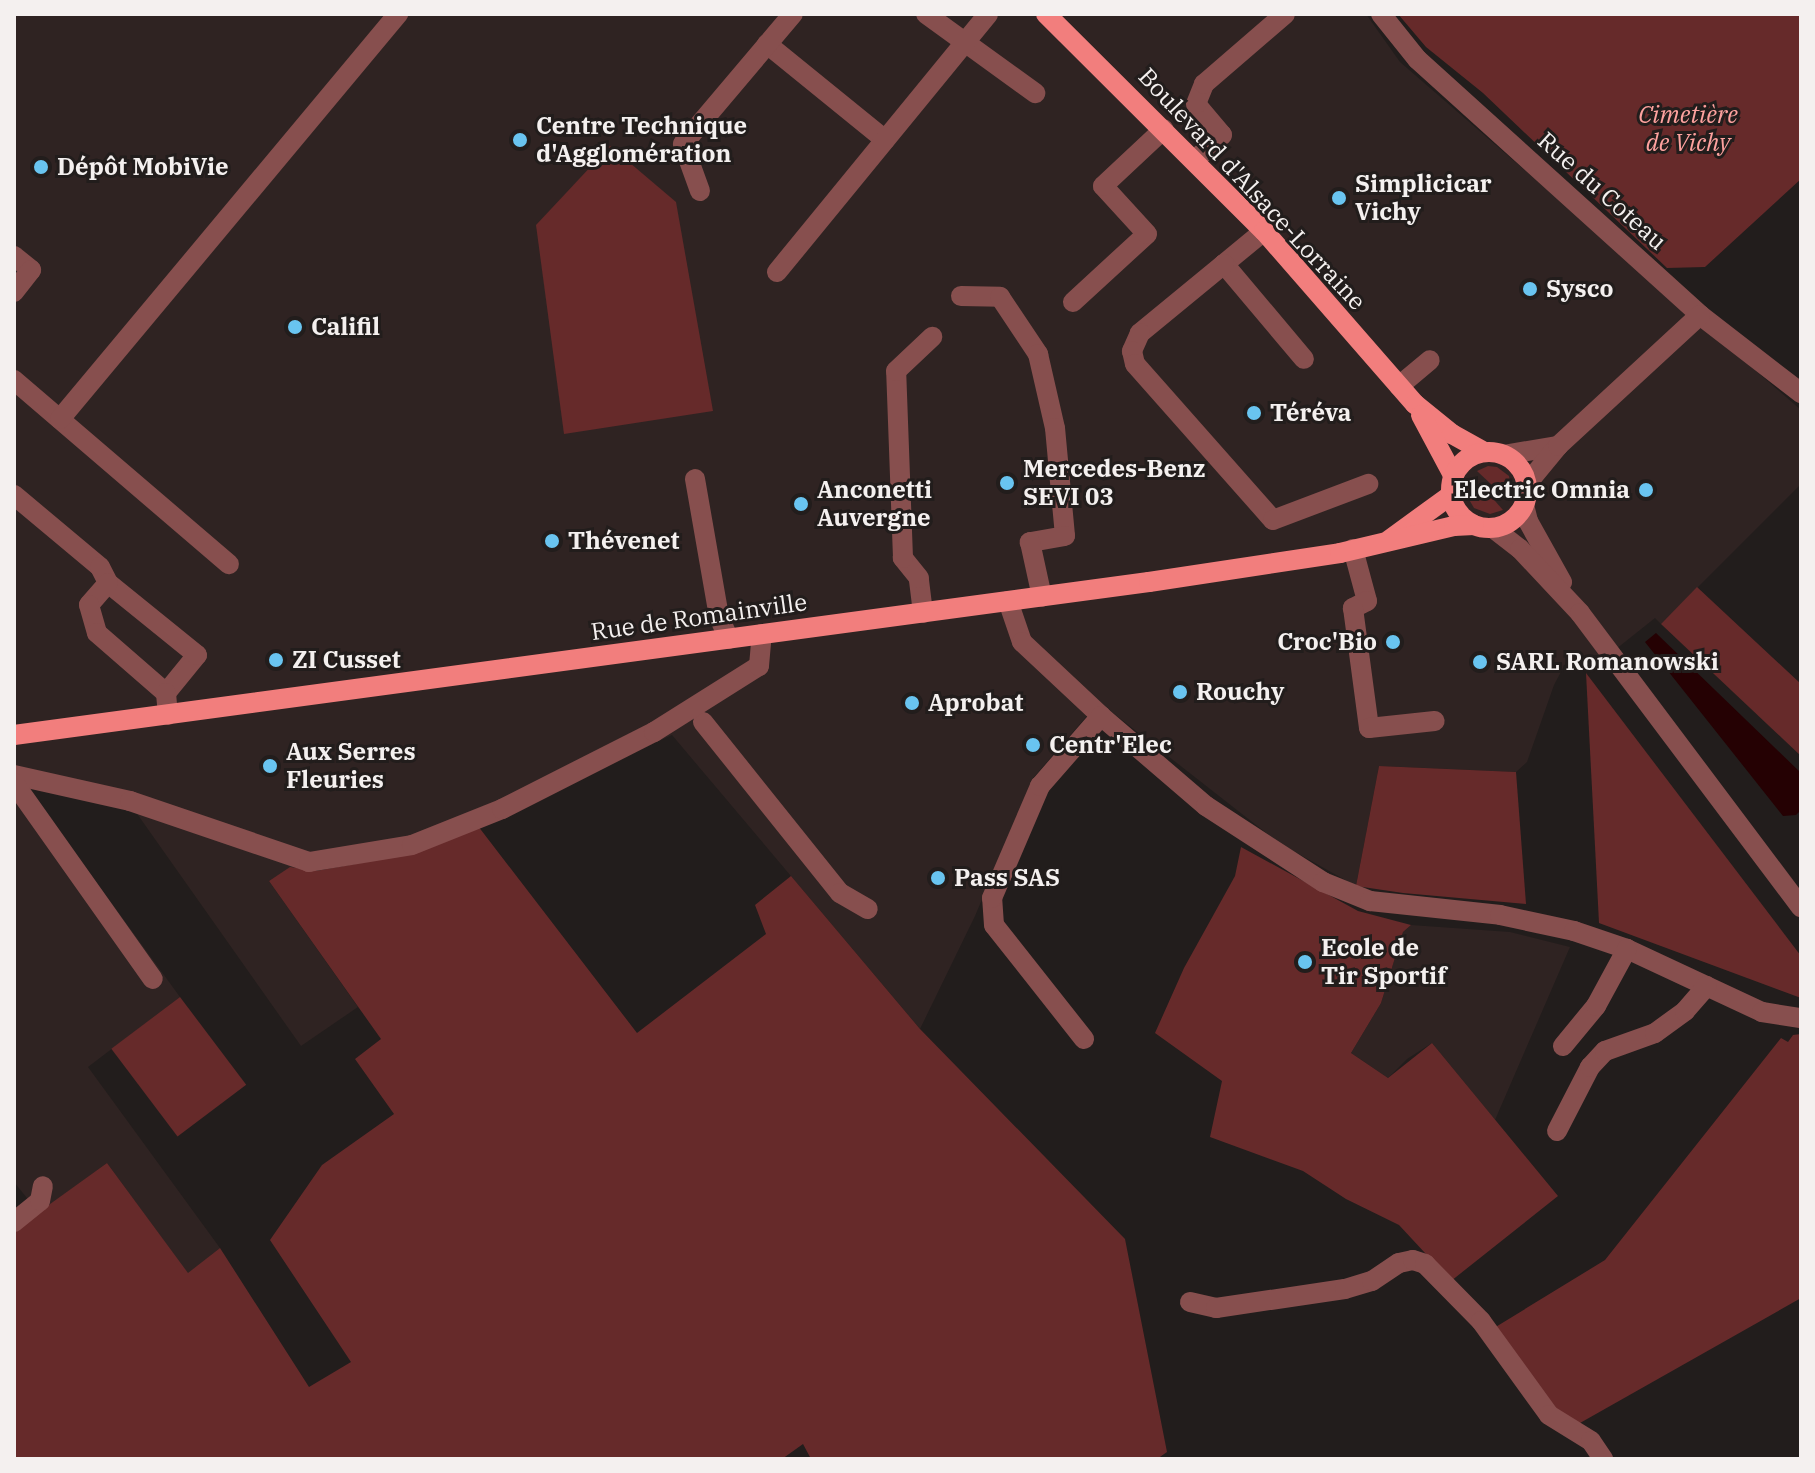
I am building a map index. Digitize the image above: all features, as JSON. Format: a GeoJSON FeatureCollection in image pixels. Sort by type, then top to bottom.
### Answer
{"type":"FeatureCollection","features":[{"type":"Feature","properties":{"kind":"main road","name":"Boulevard d'Alsace-Lorraine"},"geometry":{"type":"LineString","coordinates":[[1046,14],[1264,231],[1415,404],[1452,434],[1494,453]]}},
{"type":"Feature","properties":{"kind":"main road","name":"Boulevard d'Alsace-Lorraine"},"geometry":{"type":"LineString","coordinates":[[1415,404],[1452,485]]}},
{"type":"Feature","properties":{"kind":"main road"},"geometry":{"type":"LineString","coordinates":[[1494,453],[1519,467],[1525,495],[1512,520],[1483,526],[1458,513],[1452,485],[1465,459],[1494,453]]}},
{"type":"Feature","properties":{"kind":"main road","name":"Rue de Romainville"},"geometry":{"type":"LineString","coordinates":[[1389,540],[1452,485]]}},
{"type":"Feature","properties":{"kind":"main road","name":"Rue de Romainville"},"geometry":{"type":"LineString","coordinates":[[14,735],[1042,597],[1483,526]]}},
{"type":"Feature","properties":{"kind":"street"},"geometry":{"type":"LineString","coordinates":[[60,419],[398,14]]}},
{"type":"Feature","properties":{"kind":"street"},"geometry":{"type":"LineString","coordinates":[[700,191],[683,144],[793,14]]}},
{"type":"Feature","properties":{"kind":"street"},"geometry":{"type":"LineString","coordinates":[[926,14],[964,45],[1035,93]]}},
{"type":"Feature","properties":{"kind":"street"},"geometry":{"type":"LineString","coordinates":[[777,272],[988,14]]}},
{"type":"Feature","properties":{"kind":"street"},"geometry":{"type":"LineString","coordinates":[[1195,160],[1222,135],[1196,104],[1204,84],[1285,14]]}},
{"type":"Feature","properties":{"kind":"street","name":"Rue du Coteau"},"geometry":{"type":"LineString","coordinates":[[1381,14],[1417,59],[1700,315],[1801,393]]}},
{"type":"Feature","properties":{"kind":"street"},"geometry":{"type":"LineString","coordinates":[[767,44],[885,140]]}},
{"type":"Feature","properties":{"kind":"street"},"geometry":{"type":"LineString","coordinates":[[1073,302],[1147,234],[1103,186],[1164,129]]}},
{"type":"Feature","properties":{"kind":"street"},"geometry":{"type":"LineString","coordinates":[[1264,231],[1140,333],[1132,351],[1135,364],[1273,520],[1368,484]]}},
{"type":"Feature","properties":{"kind":"street"},"geometry":{"type":"LineString","coordinates":[[14,256],[31,270],[14,292]]}},
{"type":"Feature","properties":{"kind":"street"},"geometry":{"type":"LineString","coordinates":[[1224,264],[1304,359]]}},
{"type":"Feature","properties":{"kind":"street"},"geometry":{"type":"LineString","coordinates":[[961,296],[1000,297],[1038,354],[1055,428],[1065,536],[1030,542],[1042,597]]}},
{"type":"Feature","properties":{"kind":"street"},"geometry":{"type":"LineString","coordinates":[[1583,617],[1536,537],[1525,495],[1558,446],[1700,315]]}},
{"type":"Feature","properties":{"kind":"street"},"geometry":{"type":"LineString","coordinates":[[923,613],[919,578],[903,558],[896,371],[932,337]]}},
{"type":"Feature","properties":{"kind":"street"},"geometry":{"type":"LineString","coordinates":[[1399,386],[1430,360]]}},
{"type":"Feature","properties":{"kind":"street"},"geometry":{"type":"LineString","coordinates":[[14,380],[229,564]]}},
{"type":"Feature","properties":{"kind":"street"},"geometry":{"type":"LineString","coordinates":[[1494,453],[1558,446]]}},
{"type":"Feature","properties":{"kind":"street"},"geometry":{"type":"LineString","coordinates":[[695,479],[719,617],[729,639]]}},
{"type":"Feature","properties":{"kind":"street"},"geometry":{"type":"LineString","coordinates":[[14,495],[100,567],[108,583],[197,655],[166,693]]}},
{"type":"Feature","properties":{"kind":"street"},"geometry":{"type":"LineString","coordinates":[[1483,526],[1520,549],[1583,617],[1801,907]]}},
{"type":"Feature","properties":{"kind":"street"},"geometry":{"type":"LineString","coordinates":[[1353,549],[1367,601],[1353,608],[1369,728],[1435,721]]}},
{"type":"Feature","properties":{"kind":"street"},"geometry":{"type":"LineString","coordinates":[[108,583],[89,605],[97,633],[166,693],[168,715]]}},
{"type":"Feature","properties":{"kind":"street"},"geometry":{"type":"LineString","coordinates":[[1008,601],[1014,628],[1022,642],[1101,716],[1206,806],[1350,895],[1397,906],[1528,920],[1627,949],[1762,1012],[1801,1018]]}},
{"type":"Feature","properties":{"kind":"street"},"geometry":{"type":"LineString","coordinates":[[14,775],[130,801],[309,862],[412,845],[502,809],[654,732],[759,666],[762,634]]}},
{"type":"Feature","properties":{"kind":"street"},"geometry":{"type":"LineString","coordinates":[[1084,1039],[994,925],[992,898],[1040,786],[1101,716]]}},
{"type":"Feature","properties":{"kind":"street"},"geometry":{"type":"LineString","coordinates":[[703,722],[840,893],[868,909]]}},
{"type":"Feature","properties":{"kind":"street"},"geometry":{"type":"LineString","coordinates":[[14,783],[153,979]]}},
{"type":"Feature","properties":{"kind":"street"},"geometry":{"type":"LineString","coordinates":[[1563,1046],[1596,1006],[1627,949]]}},
{"type":"Feature","properties":{"kind":"street"},"geometry":{"type":"LineString","coordinates":[[1557,1131],[1590,1067],[1605,1051],[1655,1033],[1685,1011],[1707,986]]}},
{"type":"Feature","properties":{"kind":"street"},"geometry":{"type":"LineString","coordinates":[[14,1222],[40,1201],[43,1186]]}},
{"type":"Feature","properties":{"kind":"street"},"geometry":{"type":"LineString","coordinates":[[1190,1302],[1216,1308],[1345,1289],[1372,1281],[1399,1263],[1413,1260],[1425,1264],[1481,1321],[1549,1415],[1591,1441],[1603,1459]]}},
{"type":"Feature","properties":{"kind":"shaded area"},"geometry":{"type":"Polygon","coordinates":[[[14,14],[1366,14],[1400,62],[1801,410],[1801,484],[1661,624],[1655,618],[1586,673],[1571,653],[1554,685],[1527,762],[1516,772],[1379,766],[1356,886],[1279,843],[1099,702],[1033,778],[975,916],[920,1029],[672,735],[451,838],[399,856],[316,871],[290,868],[269,881],[358,1007],[301,1046],[133,808],[27,787],[180,997],[88,1067],[220,1248],[188,1274],[107,1163],[39,1213],[14,1182],[14,14]]]}},
{"type":"Feature","properties":{"kind":"shaded area"},"geometry":{"type":"Polygon","coordinates":[[[1656,633],[1801,773],[1801,810],[1796,815],[1783,816],[1645,642],[1656,633]]]}},
{"type":"Feature","properties":{"kind":"shaded area"},"geometry":{"type":"Polygon","coordinates":[[[1411,925],[1510,932],[1570,947],[1495,1120],[1432,1043],[1407,1059],[1388,1078],[1351,1053],[1381,1003],[1403,932],[1411,925]]]}},
{"type":"Feature","properties":{"kind":"green space","name":"Cimetière de Vichy"},"geometry":{"type":"Polygon","coordinates":[[[1398,14],[1801,14],[1801,179],[1705,267],[1667,268],[1483,93],[1426,47],[1398,14]]]}},
{"type":"Feature","properties":{"kind":"green space"},"geometry":{"type":"Polygon","coordinates":[[[610,146],[676,202],[713,411],[564,434],[536,225],[610,146]]]}},
{"type":"Feature","properties":{"kind":"green space"},"geometry":{"type":"Polygon","coordinates":[[[1488,466],[1497,467],[1509,476],[1513,496],[1493,486],[1477,471],[1488,466]]]}},
{"type":"Feature","properties":{"kind":"green space"},"geometry":{"type":"Polygon","coordinates":[[[1468,481],[1488,493],[1503,510],[1490,514],[1474,508],[1467,496],[1468,481]]]}},
{"type":"Feature","properties":{"kind":"green space"},"geometry":{"type":"Polygon","coordinates":[[[1697,587],[1801,684],[1801,756],[1661,624],[1697,587]]]}},
{"type":"Feature","properties":{"kind":"green space"},"geometry":{"type":"Polygon","coordinates":[[[1586,673],[1801,956],[1801,998],[1599,923],[1586,673]]]}},
{"type":"Feature","properties":{"kind":"green space"},"geometry":{"type":"Polygon","coordinates":[[[1379,766],[1516,772],[1526,904],[1356,886],[1379,766]]]}},
{"type":"Feature","properties":{"kind":"green space"},"geometry":{"type":"Polygon","coordinates":[[[478,826],[637,1033],[766,934],[755,905],[791,876],[920,1029],[1125,1239],[1167,1452],[1157,1459],[811,1459],[803,1444],[782,1459],[14,1459],[14,1230],[107,1163],[188,1273],[220,1248],[309,1387],[351,1362],[270,1240],[322,1165],[394,1114],[355,1059],[381,1039],[269,881],[290,867],[316,871],[399,856],[478,826]]]}},
{"type":"Feature","properties":{"kind":"green space"},"geometry":{"type":"Polygon","coordinates":[[[1241,847],[1358,911],[1411,925],[1403,932],[1381,1003],[1351,1053],[1388,1078],[1432,1043],[1558,1196],[1451,1281],[1399,1225],[1346,1199],[1303,1171],[1210,1137],[1222,1081],[1155,1033],[1184,968],[1235,876],[1241,847]]]}},
{"type":"Feature","properties":{"kind":"green space"},"geometry":{"type":"Polygon","coordinates":[[[180,997],[246,1085],[178,1137],[111,1049],[180,997]]]}},
{"type":"Feature","properties":{"kind":"green space"},"geometry":{"type":"Polygon","coordinates":[[[1801,1034],[1801,1298],[1580,1423],[1557,1415],[1494,1328],[1605,1260],[1781,1038],[1788,1042],[1793,1035],[1801,1034]]]}},
{"type":"Feature","properties":{"kind":"place","name":"Centre Technique d'Agglomération"},"geometry":{"type":"Point","coordinates":[520,140]}},
{"type":"Feature","properties":{"kind":"place","name":"Dépôt MobiVie"},"geometry":{"type":"Point","coordinates":[41,167]}},
{"type":"Feature","properties":{"kind":"place","name":"Simplicicar Vichy"},"geometry":{"type":"Point","coordinates":[1339,198]}},
{"type":"Feature","properties":{"kind":"place","name":"Sysco"},"geometry":{"type":"Point","coordinates":[1530,289]}},
{"type":"Feature","properties":{"kind":"place","name":"Califil"},"geometry":{"type":"Point","coordinates":[295,327]}},
{"type":"Feature","properties":{"kind":"place","name":"Téréva"},"geometry":{"type":"Point","coordinates":[1254,413]}},
{"type":"Feature","properties":{"kind":"place","name":"Mercedes-Benz SEVI 03"},"geometry":{"type":"Point","coordinates":[1007,483]}},
{"type":"Feature","properties":{"kind":"place","name":"Electric Omnia"},"geometry":{"type":"Point","coordinates":[1646,490]}},
{"type":"Feature","properties":{"kind":"place","name":"Anconetti Auvergne"},"geometry":{"type":"Point","coordinates":[801,504]}},
{"type":"Feature","properties":{"kind":"place","name":"Thévenet"},"geometry":{"type":"Point","coordinates":[552,541]}},
{"type":"Feature","properties":{"kind":"place","name":"Croc'Bio"},"geometry":{"type":"Point","coordinates":[1393,642]}},
{"type":"Feature","properties":{"kind":"place","name":"ZI Cusset"},"geometry":{"type":"Point","coordinates":[276,660]}},
{"type":"Feature","properties":{"kind":"place","name":"SARL Romanowski"},"geometry":{"type":"Point","coordinates":[1480,662]}},
{"type":"Feature","properties":{"kind":"place","name":"Rouchy"},"geometry":{"type":"Point","coordinates":[1180,692]}},
{"type":"Feature","properties":{"kind":"place","name":"Aprobat"},"geometry":{"type":"Point","coordinates":[912,703]}},
{"type":"Feature","properties":{"kind":"place","name":"Centr'Elec"},"geometry":{"type":"Point","coordinates":[1033,745]}},
{"type":"Feature","properties":{"kind":"place","name":"Aux Serres Fleuries"},"geometry":{"type":"Point","coordinates":[270,766]}},
{"type":"Feature","properties":{"kind":"place","name":"Pass SAS"},"geometry":{"type":"Point","coordinates":[938,878]}},
{"type":"Feature","properties":{"kind":"place","name":"Ecole de Tir Sportif"},"geometry":{"type":"Point","coordinates":[1305,962]}}]}
